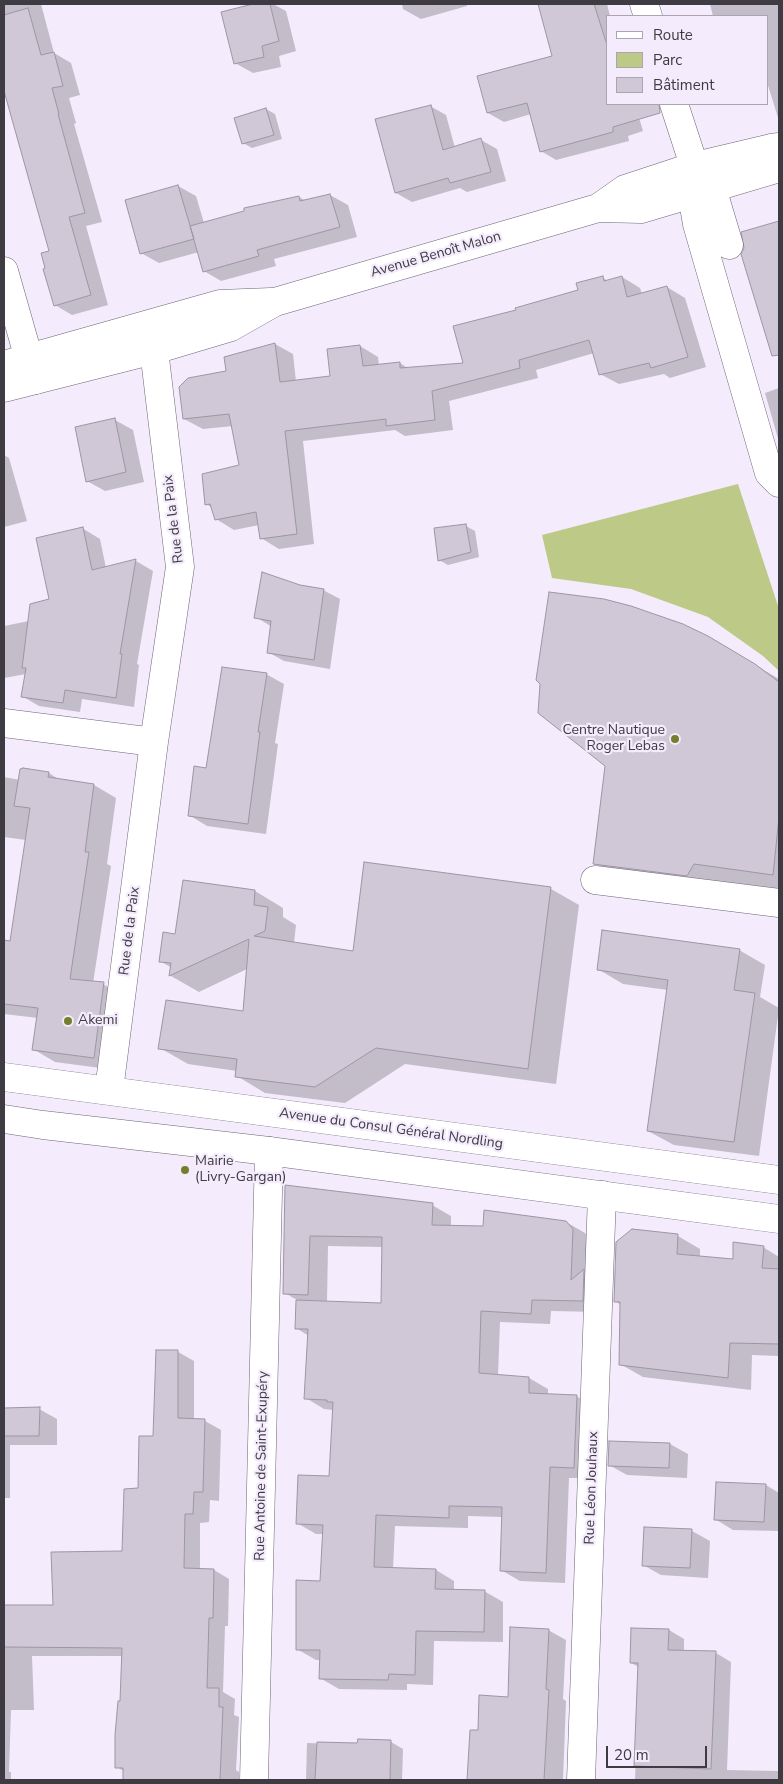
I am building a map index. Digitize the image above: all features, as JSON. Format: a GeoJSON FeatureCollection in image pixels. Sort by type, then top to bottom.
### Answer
{"type":"FeatureCollection","features":[{"type":"Feature","properties":{"kind":"main road"},"geometry":{"type":"LineString","coordinates":[[674,105],[700,185],[729,245]]}},
{"type":"Feature","properties":{"kind":"main road","name":"Avenue Benoît Malon"},"geometry":{"type":"LineString","coordinates":[[700,185],[771,148],[779,147]]}},
{"type":"Feature","properties":{"kind":"main road","name":"Avenue Benoît Malon"},"geometry":{"type":"LineString","coordinates":[[4,388],[23,367],[151,338],[220,304],[275,302],[598,208],[625,189],[700,185],[779,168]]}},
{"type":"Feature","properties":{"kind":"main road"},"geometry":{"type":"LineString","coordinates":[[700,185],[697,224],[768,473],[779,483]]}},
{"type":"Feature","properties":{"kind":"main road"},"geometry":{"type":"LineString","coordinates":[[4,271],[23,367]]}},
{"type":"Feature","properties":{"kind":"main road","name":"Rue de la Paix"},"geometry":{"type":"LineString","coordinates":[[109,1090],[154,742],[180,567],[151,338]]}},
{"type":"Feature","properties":{"kind":"main road"},"geometry":{"type":"LineString","coordinates":[[4,723],[154,742]]}},
{"type":"Feature","properties":{"kind":"main road"},"geometry":{"type":"LineString","coordinates":[[595,880],[779,903]]}},
{"type":"Feature","properties":{"kind":"main road","name":"Avenue du Consul Général Nordling"},"geometry":{"type":"LineString","coordinates":[[4,1077],[779,1180]]}},
{"type":"Feature","properties":{"kind":"main road"},"geometry":{"type":"LineString","coordinates":[[4,1118],[43,1125],[269,1151],[779,1219]]}},
{"type":"Feature","properties":{"kind":"main road","name":"Rue Antoine de Saint-Exupéry"},"geometry":{"type":"LineString","coordinates":[[254,1780],[269,1151]]}},
{"type":"Feature","properties":{"kind":"main road","name":"Rue Léon Jouhaux"},"geometry":{"type":"LineString","coordinates":[[581,1780],[602,1195]]}},
{"type":"Feature","properties":{"kind":"green space"},"geometry":{"type":"Polygon","coordinates":[[[738,484],[779,609],[779,671],[763,656],[708,617],[631,589],[552,578],[542,535],[738,484]]]}},
{"type":"Feature","properties":{"kind":"building"},"geometry":{"type":"Polygon","coordinates":[[[253,4],[270,4],[279,41],[262,46],[264,57],[234,64],[221,12],[253,4]]]}},
{"type":"Feature","properties":{"kind":"building"},"geometry":{"type":"Polygon","coordinates":[[[538,4],[594,4],[606,42],[606,105],[659,105],[660,113],[613,127],[613,132],[540,152],[527,103],[487,113],[477,76],[552,56],[538,4]]]}},
{"type":"Feature","properties":{"kind":"building"},"geometry":{"type":"Polygon","coordinates":[[[28,8],[41,55],[54,52],[63,86],[52,88],[85,213],[69,217],[91,295],[54,306],[43,269],[45,268],[41,253],[49,251],[4,91],[4,15],[28,8]]]}},
{"type":"Feature","properties":{"kind":"building"},"geometry":{"type":"Polygon","coordinates":[[[431,105],[443,150],[481,138],[491,172],[450,183],[448,178],[395,193],[375,119],[431,105]]]}},
{"type":"Feature","properties":{"kind":"building"},"geometry":{"type":"Polygon","coordinates":[[[266,108],[274,135],[242,144],[234,118],[266,108]]]}},
{"type":"Feature","properties":{"kind":"building"},"geometry":{"type":"Polygon","coordinates":[[[178,185],[194,239],[140,254],[125,200],[178,185]]]}},
{"type":"Feature","properties":{"kind":"building"},"geometry":{"type":"Polygon","coordinates":[[[330,194],[340,227],[257,250],[259,256],[203,272],[190,226],[244,211],[244,208],[299,196],[300,201],[330,194]]]}},
{"type":"Feature","properties":{"kind":"building"},"geometry":{"type":"Polygon","coordinates":[[[779,221],[779,355],[772,356],[741,254],[744,248],[741,232],[779,221]]]}},
{"type":"Feature","properties":{"kind":"building"},"geometry":{"type":"Polygon","coordinates":[[[603,276],[604,281],[622,276],[627,297],[667,286],[688,357],[651,368],[649,363],[599,375],[589,340],[519,360],[520,368],[432,391],[435,420],[386,426],[386,419],[285,431],[297,534],[260,539],[256,512],[215,520],[210,504],[205,505],[202,474],[239,465],[229,414],[183,419],[179,387],[188,378],[226,371],[224,357],[275,343],[280,382],[330,376],[327,349],[360,345],[363,366],[400,362],[400,368],[463,363],[453,326],[516,310],[515,308],[578,290],[576,283],[603,276]]]}},
{"type":"Feature","properties":{"kind":"building"},"geometry":{"type":"Polygon","coordinates":[[[115,418],[126,472],[86,482],[75,427],[115,418]]]}},
{"type":"Feature","properties":{"kind":"building"},"geometry":{"type":"Polygon","coordinates":[[[466,524],[471,552],[438,561],[434,528],[466,524]]]}},
{"type":"Feature","properties":{"kind":"building"},"geometry":{"type":"Polygon","coordinates":[[[83,527],[92,570],[136,559],[120,654],[122,654],[116,698],[65,690],[63,703],[21,697],[26,668],[22,668],[30,604],[49,599],[36,538],[83,527]]]}},
{"type":"Feature","properties":{"kind":"building"},"geometry":{"type":"Polygon","coordinates":[[[262,572],[300,585],[324,589],[314,660],[267,653],[271,621],[254,618],[262,572]]]}},
{"type":"Feature","properties":{"kind":"building","name":"Centre Nautique Roger Lebas"},"geometry":{"type":"Polygon","coordinates":[[[549,592],[604,599],[683,624],[708,636],[755,664],[779,682],[779,817],[773,875],[694,864],[687,876],[593,864],[605,766],[538,713],[540,684],[536,680],[549,592]]]}},
{"type":"Feature","properties":{"kind":"building"},"geometry":{"type":"Polygon","coordinates":[[[222,667],[267,673],[258,732],[260,732],[248,824],[188,816],[194,766],[206,768],[222,667]]]}},
{"type":"Feature","properties":{"kind":"building"},"geometry":{"type":"Polygon","coordinates":[[[20,769],[49,772],[48,777],[94,784],[85,852],[89,852],[70,979],[104,982],[94,1058],[32,1050],[38,1008],[4,1004],[4,940],[10,941],[30,808],[14,806],[20,769]]]}},
{"type":"Feature","properties":{"kind":"building"},"geometry":{"type":"Polygon","coordinates":[[[364,862],[551,887],[528,1069],[376,1048],[315,1087],[235,1077],[237,1059],[158,1049],[166,1000],[243,1011],[249,939],[169,976],[171,963],[159,962],[163,932],[175,934],[183,880],[255,890],[254,905],[268,907],[265,931],[254,936],[353,951],[364,862]]]}},
{"type":"Feature","properties":{"kind":"building"},"geometry":{"type":"Polygon","coordinates":[[[602,930],[740,949],[734,990],[755,993],[734,1142],[647,1131],[668,980],[597,970],[602,930]]]}},
{"type":"Feature","properties":{"kind":"building"},"geometry":{"type":"Polygon","coordinates":[[[285,1185],[433,1203],[432,1225],[483,1226],[484,1210],[566,1221],[573,1229],[571,1280],[584,1269],[583,1301],[532,1300],[531,1314],[481,1311],[479,1373],[529,1377],[529,1393],[577,1395],[574,1468],[550,1467],[546,1573],[500,1571],[502,1507],[449,1506],[449,1518],[376,1515],[374,1567],[436,1569],[435,1589],[485,1590],[484,1632],[416,1631],[415,1675],[389,1674],[388,1680],[319,1679],[320,1650],[296,1650],[296,1580],[320,1581],[323,1525],[296,1524],[298,1475],[329,1476],[333,1402],[304,1399],[308,1329],[295,1329],[296,1300],[381,1303],[382,1237],[310,1236],[308,1295],[283,1294],[285,1185]]]}},
{"type":"Feature","properties":{"kind":"building"},"geometry":{"type":"Polygon","coordinates":[[[632,1229],[678,1234],[677,1254],[733,1259],[733,1242],[764,1246],[762,1268],[779,1269],[779,1344],[730,1343],[728,1378],[619,1365],[620,1302],[614,1302],[616,1242],[632,1229]]]}},
{"type":"Feature","properties":{"kind":"building"},"geometry":{"type":"Polygon","coordinates":[[[156,1350],[178,1350],[178,1418],[205,1419],[203,1492],[194,1492],[193,1514],[185,1514],[184,1568],[214,1569],[213,1618],[209,1618],[207,1688],[219,1688],[219,1707],[223,1707],[220,1780],[123,1780],[123,1768],[115,1768],[115,1735],[118,1701],[120,1701],[122,1648],[4,1647],[4,1605],[53,1605],[51,1552],[122,1551],[124,1489],[138,1488],[139,1436],[153,1436],[156,1350]]]}},
{"type":"Feature","properties":{"kind":"building"},"geometry":{"type":"Polygon","coordinates":[[[40,1407],[39,1436],[4,1436],[4,1408],[40,1407]]]}},
{"type":"Feature","properties":{"kind":"building"},"geometry":{"type":"Polygon","coordinates":[[[609,1441],[670,1443],[669,1468],[608,1466],[609,1441]]]}},
{"type":"Feature","properties":{"kind":"building"},"geometry":{"type":"Polygon","coordinates":[[[716,1482],[766,1484],[764,1522],[714,1520],[716,1482]]]}},
{"type":"Feature","properties":{"kind":"building"},"geometry":{"type":"Polygon","coordinates":[[[644,1527],[692,1529],[690,1568],[642,1566],[644,1527]]]}},
{"type":"Feature","properties":{"kind":"building"},"geometry":{"type":"Polygon","coordinates":[[[510,1627],[549,1629],[546,1689],[549,1690],[544,1780],[467,1780],[470,1730],[478,1730],[479,1695],[508,1697],[510,1627]]]}},
{"type":"Feature","properties":{"kind":"building"},"geometry":{"type":"Polygon","coordinates":[[[631,1628],[669,1629],[668,1650],[716,1651],[711,1769],[634,1766],[638,1663],[630,1663],[631,1628]]]}},
{"type":"Feature","properties":{"kind":"building"},"geometry":{"type":"Polygon","coordinates":[[[358,1739],[391,1740],[390,1780],[315,1780],[317,1742],[357,1743],[358,1739]]]}},
{"type":"Feature","properties":{"kind":"place","name":"Centre Nautique Roger Lebas"},"geometry":{"type":"Point","coordinates":[675,739]}},
{"type":"Feature","properties":{"kind":"place","name":"Akemi"},"geometry":{"type":"Point","coordinates":[68,1021]}},
{"type":"Feature","properties":{"kind":"place","name":"Mairie (Livry-Gargan)"},"geometry":{"type":"Point","coordinates":[185,1170]}}]}
